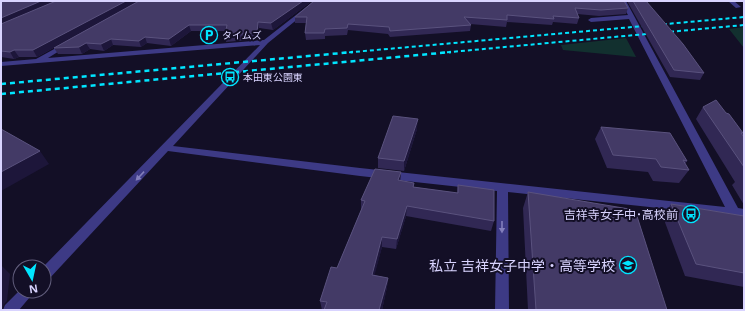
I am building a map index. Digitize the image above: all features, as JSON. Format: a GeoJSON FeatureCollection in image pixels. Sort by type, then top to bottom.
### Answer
{"type":"FeatureCollection","features":[{"type":"Feature","properties":{"kind":"street"},"geometry":{"type":"LineString","coordinates":[[52,267],[266,42],[317,1]]}},
{"type":"Feature","properties":{"kind":"street"},"geometry":{"type":"LineString","coordinates":[[623,1],[739,213]]}},
{"type":"Feature","properties":{"kind":"street"},"geometry":{"type":"LineString","coordinates":[[731,1],[738,7]]}},
{"type":"Feature","properties":{"kind":"street"},"geometry":{"type":"LineString","coordinates":[[590,20],[631,17]]}},
{"type":"Feature","properties":{"kind":"street"},"geometry":{"type":"LineString","coordinates":[[36,61],[77,39]]}},
{"type":"Feature","properties":{"kind":"street"},"geometry":{"type":"LineString","coordinates":[[1,64],[266,42]]}},
{"type":"Feature","properties":{"kind":"street"},"geometry":{"type":"LineString","coordinates":[[166,148],[503,188],[739,213]]}},
{"type":"Feature","properties":{"kind":"street"},"geometry":{"type":"LineString","coordinates":[[502,310],[503,188]]}},
{"type":"Feature","properties":{"kind":"street"},"geometry":{"type":"LineString","coordinates":[[10,310],[20,299]]}},
{"type":"Feature","properties":{"kind":"green space"},"geometry":{"type":"Polygon","coordinates":[[[744,27],[744,48],[729,29],[744,27]]]}},
{"type":"Feature","properties":{"kind":"green space"},"geometry":{"type":"Polygon","coordinates":[[[626,38],[636,57],[563,50],[561,45],[626,38]]]}},
{"type":"Feature","properties":{"kind":"building"},"geometry":{"type":"Polygon","coordinates":[[[1,1],[41,1],[1,18],[1,1]]]}},
{"type":"Feature","properties":{"kind":"building"},"geometry":{"type":"Polygon","coordinates":[[[56,1],[126,1],[33,50],[14,50],[10,52],[1,51],[1,24],[56,1]]]}},
{"type":"Feature","properties":{"kind":"building"},"geometry":{"type":"Polygon","coordinates":[[[139,1],[303,1],[271,23],[258,22],[257,33],[225,35],[227,25],[189,25],[169,39],[145,37],[139,41],[111,39],[101,44],[86,43],[79,47],[54,48],[139,1]]]}},
{"type":"Feature","properties":{"kind":"building"},"geometry":{"type":"Polygon","coordinates":[[[314,1],[624,1],[628,8],[601,10],[575,8],[579,18],[553,16],[554,19],[507,15],[507,20],[464,17],[471,25],[390,31],[389,27],[348,24],[347,28],[325,29],[324,33],[305,33],[307,17],[295,17],[314,1]]]}},
{"type":"Feature","properties":{"kind":"building"},"geometry":{"type":"Polygon","coordinates":[[[633,1],[646,1],[683,44],[704,73],[674,70],[633,1]]]}},
{"type":"Feature","properties":{"kind":"building"},"geometry":{"type":"Polygon","coordinates":[[[716,100],[743,133],[741,133],[744,137],[744,167],[703,107],[716,100]]]}},
{"type":"Feature","properties":{"kind":"building"},"geometry":{"type":"Polygon","coordinates":[[[393,116],[418,119],[404,161],[378,158],[393,116]]]}},
{"type":"Feature","properties":{"kind":"building"},"geometry":{"type":"Polygon","coordinates":[[[601,127],[670,133],[687,161],[683,160],[689,170],[661,167],[656,159],[613,155],[601,127]]]}},
{"type":"Feature","properties":{"kind":"building"},"geometry":{"type":"Polygon","coordinates":[[[1,129],[40,151],[1,172],[1,129]]]}},
{"type":"Feature","properties":{"kind":"building"},"geometry":{"type":"Polygon","coordinates":[[[375,169],[401,172],[398,180],[414,183],[413,187],[458,193],[458,185],[494,190],[494,221],[407,206],[397,239],[382,237],[372,275],[388,278],[379,310],[324,310],[327,302],[320,301],[331,267],[337,268],[365,201],[361,200],[375,169]]]}},
{"type":"Feature","properties":{"kind":"building"},"geometry":{"type":"Polygon","coordinates":[[[528,192],[635,210],[667,310],[536,310],[528,192]]]}},
{"type":"Feature","properties":{"kind":"building"},"geometry":{"type":"Polygon","coordinates":[[[671,204],[744,216],[744,273],[696,264],[671,204]]]}},
{"type":"Feature","properties":{"kind":"railway"},"geometry":{"type":"LineString","coordinates":[[342,53],[744,17]]}},
{"type":"Feature","properties":{"kind":"railway"},"geometry":{"type":"LineString","coordinates":[[440,53],[744,25]]}},
{"type":"Feature","properties":{"kind":"railway"},"geometry":{"type":"LineString","coordinates":[[342,53],[353,52]]}},
{"type":"Feature","properties":{"kind":"railway"},"geometry":{"type":"LineString","coordinates":[[1,94],[451,52]]}},
{"type":"Feature","properties":{"kind":"railway"},"geometry":{"type":"LineString","coordinates":[[1,84],[342,53]]}},
{"type":"Feature","properties":{"kind":"place","name":"タイムズ"},"geometry":{"type":"Point","coordinates":[209,35]}},
{"type":"Feature","properties":{"kind":"place","name":"本田東公園東"},"geometry":{"type":"Point","coordinates":[230,77]}},
{"type":"Feature","properties":{"kind":"place","name":"吉祥寺女子中･高校前"},"geometry":{"type":"Point","coordinates":[691,214]}},
{"type":"Feature","properties":{"kind":"place","name":"私立 吉祥女子中学・高等学校"},"geometry":{"type":"Point","coordinates":[628,265]}}]}
